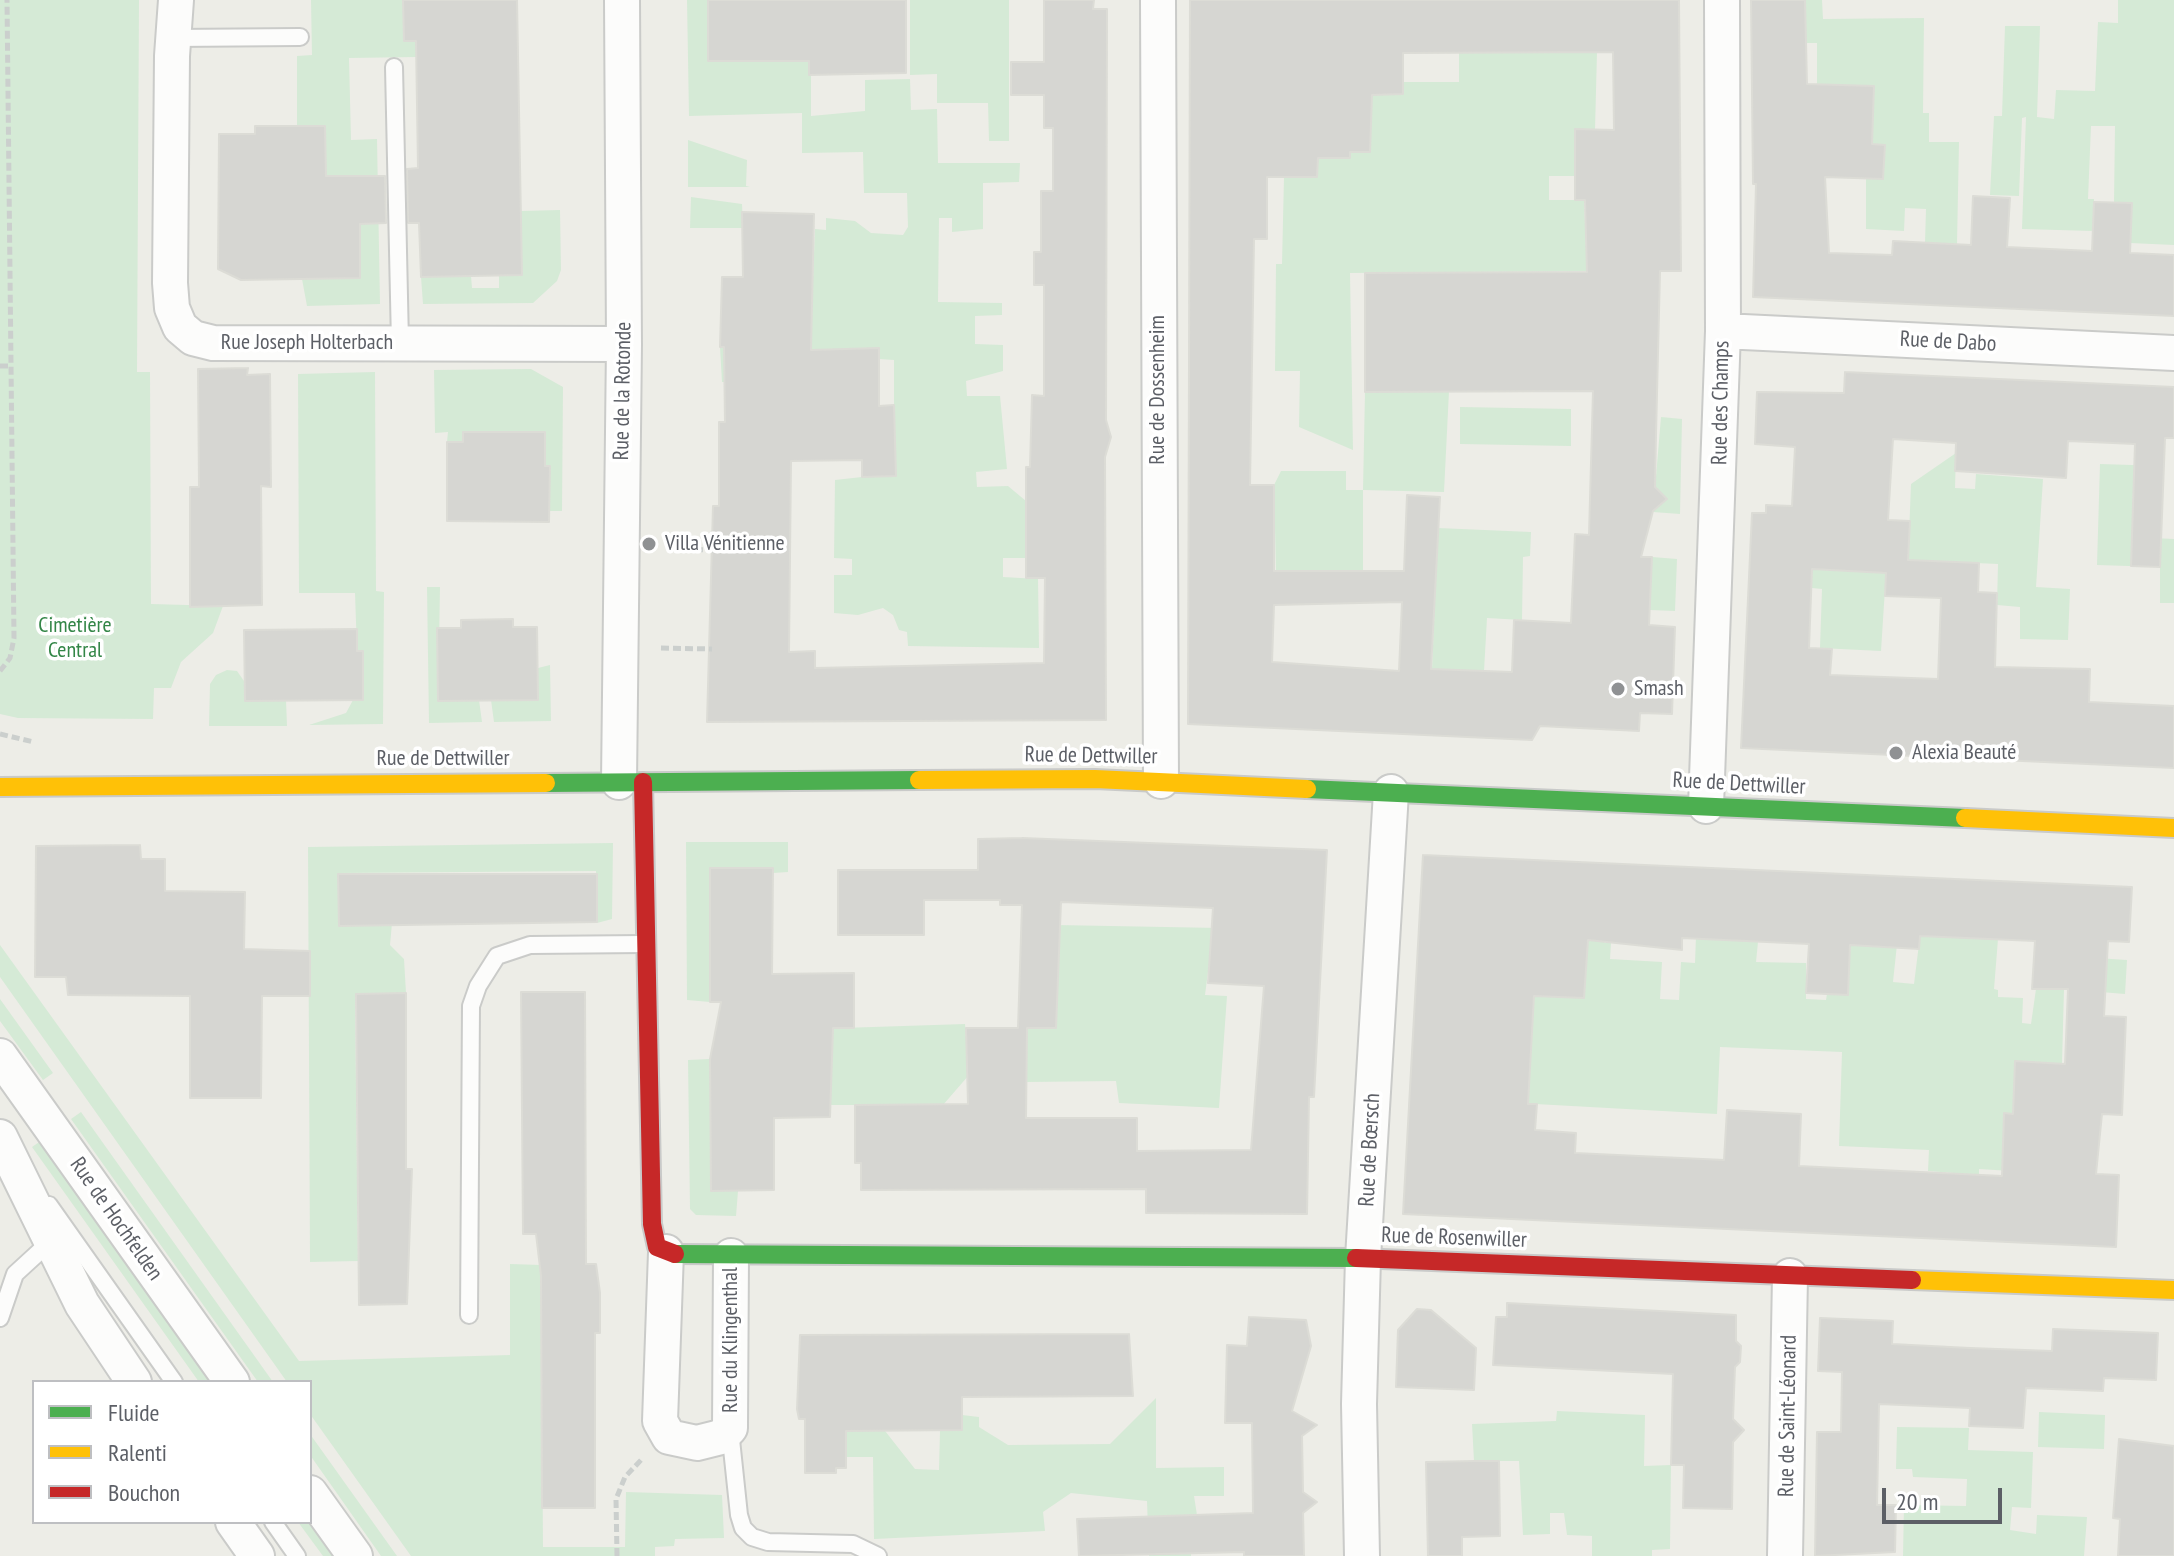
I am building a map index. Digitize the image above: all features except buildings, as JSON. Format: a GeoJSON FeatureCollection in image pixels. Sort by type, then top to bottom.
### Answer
{"type":"FeatureCollection","features":[{"type":"Feature","properties":{"kind":"main road","name":"Rue de Dettwiller"},"geometry":{"type":"LineString","coordinates":[[2,785],[1161,781],[2174,828]]}},
{"type":"Feature","properties":{"kind":"main road"},"geometry":{"type":"LineString","coordinates":[[631,782],[644,944],[652,1224],[657,1247],[666,1252]]}},
{"type":"Feature","properties":{"kind":"main road","name":"Rue du Klingenthal"},"geometry":{"type":"LineString","coordinates":[[666,1252],[731,1256]]}},
{"type":"Feature","properties":{"kind":"main road","name":"Rue de Rosenwiller"},"geometry":{"type":"LineString","coordinates":[[731,1256],[1363,1258],[2174,1290]]}},
{"type":"Feature","properties":{"kind":"street","name":"Rue Joseph Holterbach"},"geometry":{"type":"LineString","coordinates":[[176,0],[170,283],[172,308],[180,327],[193,338],[213,343],[624,344]]}},
{"type":"Feature","properties":{"kind":"street","name":"Rue de la Rotonde"},"geometry":{"type":"LineString","coordinates":[[622,0],[631,782]]}},
{"type":"Feature","properties":{"kind":"street","name":"Rue de Dossenheim"},"geometry":{"type":"LineString","coordinates":[[1158,0],[1161,781]]}},
{"type":"Feature","properties":{"kind":"street","name":"Rue des Champs"},"geometry":{"type":"LineString","coordinates":[[1706,806],[1718,539],[1723,331],[1722,0]]}},
{"type":"Feature","properties":{"kind":"street","name":"Rue de Dabo"},"geometry":{"type":"LineString","coordinates":[[1723,331],[2174,353]]}},
{"type":"Feature","properties":{"kind":"street","name":"Rue de Bœrsch"},"geometry":{"type":"LineString","coordinates":[[1362,1556],[1359,1404],[1363,1258],[1391,792]]}},
{"type":"Feature","properties":{"kind":"street","name":"Rue de Hochfelden"},"geometry":{"type":"LineString","coordinates":[[0,1056],[231,1380]]}},
{"type":"Feature","properties":{"kind":"street"},"geometry":{"type":"LineString","coordinates":[[3,1141],[82,1304],[133,1380]]}},
{"type":"Feature","properties":{"kind":"street"},"geometry":{"type":"LineString","coordinates":[[666,1252],[660,1421],[669,1437]]}},
{"type":"Feature","properties":{"kind":"street","name":"Rue du Klingenthal"},"geometry":{"type":"LineString","coordinates":[[669,1437],[683,1442],[709,1442],[721,1437],[730,1428],[731,1256]]}},
{"type":"Feature","properties":{"kind":"street","name":"Rue de Saint-Léonard"},"geometry":{"type":"LineString","coordinates":[[1785,1556],[1790,1276]]}},
{"type":"Feature","properties":{"kind":"street"},"geometry":{"type":"LineString","coordinates":[[312,1496],[355,1556]]}},
{"type":"Feature","properties":{"kind":"street"},"geometry":{"type":"LineString","coordinates":[[234,1524],[257,1556]]}},
{"type":"Feature","properties":{"kind":"lane"},"geometry":{"type":"LineString","coordinates":[[174,38],[300,37]]}},
{"type":"Feature","properties":{"kind":"lane"},"geometry":{"type":"LineString","coordinates":[[394,67],[400,343]]}},
{"type":"Feature","properties":{"kind":"lane"},"geometry":{"type":"LineString","coordinates":[[469,1315],[471,1006],[478,986],[497,956],[530,945],[644,944]]}},
{"type":"Feature","properties":{"kind":"lane"},"geometry":{"type":"LineString","coordinates":[[3,1141],[173,1380]]}},
{"type":"Feature","properties":{"kind":"lane"},"geometry":{"type":"LineString","coordinates":[[0,1318],[15,1274],[51,1241]]}},
{"type":"Feature","properties":{"kind":"lane"},"geometry":{"type":"LineString","coordinates":[[730,1428],[739,1515],[743,1528],[752,1537],[768,1542],[853,1544],[878,1556]]}},
{"type":"Feature","properties":{"kind":"lane"},"geometry":{"type":"LineString","coordinates":[[274,1524],[297,1556]]}},
{"type":"Feature","properties":{"kind":"path"},"geometry":{"type":"LineString","coordinates":[[0,671],[10,658],[14,638],[7,0]]}},
{"type":"Feature","properties":{"kind":"path"},"geometry":{"type":"LineString","coordinates":[[0,70],[8,70]]}},
{"type":"Feature","properties":{"kind":"path"},"geometry":{"type":"LineString","coordinates":[[0,366],[12,366]]}},
{"type":"Feature","properties":{"kind":"path"},"geometry":{"type":"LineString","coordinates":[[671,549],[713,550]]}},
{"type":"Feature","properties":{"kind":"path"},"geometry":{"type":"LineString","coordinates":[[661,648],[712,649]]}},
{"type":"Feature","properties":{"kind":"path"},"geometry":{"type":"LineString","coordinates":[[617,1556],[616,1499],[625,1477],[669,1437]]}},
{"type":"Feature","properties":{"kind":"green space","name":"Cimetière Central"},"geometry":{"type":"Polygon","coordinates":[[[0,0],[139,0],[137,372],[150,372],[151,604],[223,606],[213,633],[181,662],[171,688],[154,688],[153,719],[18,718],[0,714],[0,0]]]}},
{"type":"Feature","properties":{"kind":"green space"},"geometry":{"type":"Polygon","coordinates":[[[311,0],[403,0],[404,41],[416,41],[416,57],[349,58],[351,140],[377,139],[380,304],[307,306],[302,279],[360,277],[360,176],[326,176],[325,127],[297,126],[297,56],[312,55],[311,0]]]}},
{"type":"Feature","properties":{"kind":"green space"},"geometry":{"type":"Polygon","coordinates":[[[687,0],[708,0],[709,61],[791,61],[811,43],[811,116],[865,111],[865,80],[910,79],[911,110],[937,109],[938,163],[1020,163],[1019,182],[983,183],[983,229],[952,232],[952,218],[939,218],[938,302],[1002,303],[1002,315],[975,316],[975,344],[1003,345],[1003,371],[966,381],[967,396],[1000,396],[1007,469],[976,472],[977,487],[1008,486],[1026,501],[1035,558],[1003,558],[1003,577],[1038,579],[1039,648],[908,646],[907,632],[899,630],[893,615],[883,608],[858,615],[834,613],[834,575],[852,575],[852,559],[834,558],[835,480],[862,477],[894,405],[894,360],[879,359],[878,348],[855,349],[824,382],[722,382],[720,347],[810,349],[815,229],[826,230],[826,218],[855,221],[871,233],[903,235],[908,227],[907,193],[864,193],[863,152],[802,153],[802,113],[689,116],[687,0]]]}},
{"type":"Feature","properties":{"kind":"green space"},"geometry":{"type":"Polygon","coordinates":[[[910,0],[1009,0],[1009,141],[989,141],[988,103],[937,103],[937,74],[910,75],[910,0]]]}},
{"type":"Feature","properties":{"kind":"green space"},"geometry":{"type":"Polygon","coordinates":[[[1752,0],[1822,0],[1823,19],[1924,18],[1923,113],[1929,113],[1929,142],[1959,142],[1957,244],[1925,243],[1926,209],[1905,208],[1904,231],[1866,229],[1866,178],[1883,178],[1885,145],[1868,144],[1874,86],[1817,85],[1817,43],[1752,43],[1752,0]]]}},
{"type":"Feature","properties":{"kind":"green space"},"geometry":{"type":"Polygon","coordinates":[[[2118,0],[2174,0],[2174,245],[2130,243],[2132,203],[2114,202],[2115,126],[2091,126],[2088,199],[2094,199],[2093,231],[2022,229],[2026,117],[2022,118],[2019,196],[1990,195],[1994,116],[2002,116],[2005,26],[2040,26],[2037,117],[2054,119],[2056,90],[2095,91],[2098,22],[2118,23],[2118,0]]]}},
{"type":"Feature","properties":{"kind":"green space"},"geometry":{"type":"Polygon","coordinates":[[[1597,52],[1595,130],[1574,130],[1579,176],[1549,176],[1549,200],[1584,200],[1587,271],[1350,273],[1353,450],[1299,427],[1300,371],[1275,371],[1276,264],[1282,264],[1284,177],[1317,177],[1318,158],[1350,158],[1350,152],[1370,152],[1371,124],[1363,95],[1403,94],[1403,82],[1459,82],[1459,53],[1597,52]]]}},
{"type":"Feature","properties":{"kind":"green space"},"geometry":{"type":"Polygon","coordinates":[[[688,140],[747,160],[746,186],[750,187],[688,187],[688,140]]]}},
{"type":"Feature","properties":{"kind":"green space"},"geometry":{"type":"Polygon","coordinates":[[[691,197],[742,204],[743,228],[690,228],[691,197]]]}},
{"type":"Feature","properties":{"kind":"green space"},"geometry":{"type":"Polygon","coordinates":[[[560,210],[561,270],[557,281],[533,303],[423,304],[421,277],[471,276],[472,288],[499,288],[499,276],[521,275],[521,211],[560,210]]]}},
{"type":"Feature","properties":{"kind":"green space"},"geometry":{"type":"Polygon","coordinates":[[[531,369],[563,387],[562,511],[543,511],[549,466],[545,466],[544,432],[523,432],[523,440],[463,432],[463,442],[447,442],[448,432],[435,433],[434,370],[531,369]]]}},
{"type":"Feature","properties":{"kind":"green space"},"geometry":{"type":"Polygon","coordinates":[[[375,372],[376,591],[384,592],[383,724],[309,725],[346,713],[353,700],[363,700],[363,652],[357,651],[355,593],[299,593],[298,374],[375,372]]]}},
{"type":"Feature","properties":{"kind":"green space"},"geometry":{"type":"Polygon","coordinates":[[[1449,391],[1444,492],[1363,490],[1365,392],[1449,391]]]}},
{"type":"Feature","properties":{"kind":"green space"},"geometry":{"type":"Polygon","coordinates":[[[1460,407],[1571,409],[1571,446],[1460,444],[1460,407]]]}},
{"type":"Feature","properties":{"kind":"green space"},"geometry":{"type":"Polygon","coordinates":[[[1661,417],[1682,419],[1680,514],[1653,512],[1661,417]]]}},
{"type":"Feature","properties":{"kind":"green space"},"geometry":{"type":"Polygon","coordinates":[[[1956,453],[1955,488],[1975,489],[1976,474],[2043,479],[2036,587],[2070,589],[2068,640],[2020,639],[2020,607],[1997,605],[1998,564],[1908,560],[1911,484],[1956,453]]]}},
{"type":"Feature","properties":{"kind":"green space"},"geometry":{"type":"Polygon","coordinates":[[[2100,464],[2164,466],[2163,491],[2133,491],[2132,537],[2174,539],[2174,603],[2160,603],[2160,567],[2097,565],[2100,464]]]}},
{"type":"Feature","properties":{"kind":"green space"},"geometry":{"type":"Polygon","coordinates":[[[1281,471],[1346,471],[1346,490],[1363,490],[1363,571],[1276,571],[1274,485],[1281,471]]]}},
{"type":"Feature","properties":{"kind":"green space"},"geometry":{"type":"Polygon","coordinates":[[[1438,528],[1531,532],[1530,556],[1523,557],[1522,620],[1487,618],[1484,671],[1432,669],[1438,528]]]}},
{"type":"Feature","properties":{"kind":"green space"},"geometry":{"type":"Polygon","coordinates":[[[1652,557],[1677,559],[1675,611],[1650,610],[1652,557]]]}},
{"type":"Feature","properties":{"kind":"green space"},"geometry":{"type":"Polygon","coordinates":[[[1803,569],[1886,573],[1881,651],[1820,648],[1822,589],[1802,587],[1803,569]]]}},
{"type":"Feature","properties":{"kind":"green space"},"geometry":{"type":"Polygon","coordinates":[[[427,587],[440,587],[438,700],[479,700],[482,722],[429,723],[427,587]]]}},
{"type":"Feature","properties":{"kind":"green space"},"geometry":{"type":"Polygon","coordinates":[[[550,665],[551,721],[494,722],[491,700],[538,699],[538,668],[550,665]]]}},
{"type":"Feature","properties":{"kind":"green space"},"geometry":{"type":"Polygon","coordinates":[[[227,670],[237,671],[244,681],[245,701],[286,700],[287,726],[209,726],[210,684],[216,675],[227,670]]]}},
{"type":"Feature","properties":{"kind":"green space"},"geometry":{"type":"Polygon","coordinates":[[[686,842],[788,842],[788,872],[773,873],[772,868],[710,869],[710,1002],[687,1000],[686,842]]]}},
{"type":"Feature","properties":{"kind":"green space"},"geometry":{"type":"Polygon","coordinates":[[[613,843],[612,919],[597,923],[596,871],[338,873],[339,925],[392,923],[390,945],[404,959],[406,993],[355,994],[358,1261],[310,1262],[308,847],[613,843]]]}},
{"type":"Feature","properties":{"kind":"green space"},"geometry":{"type":"Polygon","coordinates":[[[1056,925],[1220,928],[1218,963],[1209,964],[1205,995],[1227,996],[1219,1108],[1119,1103],[1116,1081],[1027,1082],[1027,1028],[1056,1028],[1056,925]]]}},
{"type":"Feature","properties":{"kind":"green space"},"geometry":{"type":"Polygon","coordinates":[[[1851,933],[1898,935],[1893,982],[1914,984],[1920,936],[1998,939],[1994,989],[1998,990],[1998,997],[2023,998],[2022,1023],[2031,1024],[2036,989],[2064,989],[2062,1064],[2015,1062],[2016,1114],[2004,1114],[2003,1135],[2011,1171],[1979,1169],[1979,1175],[1928,1171],[1929,1150],[1839,1146],[1842,1052],[1720,1047],[1717,1114],[1499,1102],[1534,996],[1584,998],[1588,940],[1611,943],[1610,959],[1662,962],[1660,999],[1679,1000],[1681,962],[1695,963],[1696,936],[1758,942],[1756,962],[1806,963],[1806,999],[1826,1000],[1827,994],[1848,995],[1851,933]]]}},
{"type":"Feature","properties":{"kind":"green space"},"geometry":{"type":"Polygon","coordinates":[[[0,945],[299,1361],[510,1355],[510,1264],[541,1265],[543,1547],[625,1547],[626,1492],[722,1495],[724,1538],[675,1539],[674,1546],[655,1547],[655,1556],[411,1556],[312,1417],[312,1380],[286,1380],[0,977],[0,945]]]}},
{"type":"Feature","properties":{"kind":"green space"},"geometry":{"type":"Polygon","coordinates":[[[2066,956],[2127,960],[2125,994],[2064,989],[2066,956]]]}},
{"type":"Feature","properties":{"kind":"green space"},"geometry":{"type":"Polygon","coordinates":[[[0,999],[53,1073],[43,1080],[0,1021],[0,999]]]}},
{"type":"Feature","properties":{"kind":"green space"},"geometry":{"type":"Polygon","coordinates":[[[965,1024],[969,1075],[936,1113],[917,1105],[831,1105],[831,1087],[811,1029],[965,1024]]]}},
{"type":"Feature","properties":{"kind":"green space"},"geometry":{"type":"Polygon","coordinates":[[[710,1059],[711,1190],[738,1191],[736,1216],[696,1215],[690,1209],[688,1060],[710,1059]]]}},
{"type":"Feature","properties":{"kind":"green space"},"geometry":{"type":"Polygon","coordinates":[[[81,1112],[272,1380],[257,1380],[71,1119],[81,1112]]]}},
{"type":"Feature","properties":{"kind":"green space"},"geometry":{"type":"Polygon","coordinates":[[[45,1138],[218,1380],[198,1380],[32,1147],[45,1138]]]}},
{"type":"Feature","properties":{"kind":"green space"},"geometry":{"type":"Polygon","coordinates":[[[1156,1398],[1156,1468],[1224,1467],[1224,1496],[1194,1496],[1197,1515],[1192,1515],[1191,1556],[1149,1556],[1147,1501],[1071,1493],[1043,1512],[1045,1531],[874,1539],[873,1457],[846,1457],[846,1448],[836,1447],[836,1423],[878,1422],[915,1469],[939,1470],[940,1431],[961,1430],[962,1415],[979,1417],[979,1427],[1008,1445],[1110,1444],[1156,1398]]]}},
{"type":"Feature","properties":{"kind":"green space"},"geometry":{"type":"Polygon","coordinates":[[[1557,1411],[1645,1415],[1644,1466],[1671,1465],[1670,1549],[1652,1550],[1652,1556],[1592,1556],[1592,1536],[1567,1535],[1564,1513],[1550,1513],[1550,1534],[1523,1535],[1519,1461],[1474,1461],[1472,1424],[1556,1421],[1557,1411]]]}},
{"type":"Feature","properties":{"kind":"green space"},"geometry":{"type":"Polygon","coordinates":[[[2039,1412],[2105,1415],[2104,1449],[2038,1447],[2039,1412]]]}},
{"type":"Feature","properties":{"kind":"green space"},"geometry":{"type":"Polygon","coordinates":[[[1897,1427],[1969,1428],[1968,1450],[2033,1452],[2031,1508],[2012,1507],[2010,1530],[2036,1534],[2037,1515],[2087,1517],[2084,1556],[1903,1556],[1904,1505],[1966,1506],[1967,1479],[1913,1477],[1912,1469],[1896,1469],[1897,1427]]]}},
{"type":"Feature","properties":{"kind":"green space"},"geometry":{"type":"Polygon","coordinates":[[[312,1437],[397,1556],[381,1556],[312,1458],[312,1437]]]}},
{"type":"Feature","properties":{"kind":"green space"},"geometry":{"type":"Polygon","coordinates":[[[299,1524],[312,1524],[343,1556],[323,1556],[299,1524]]]}},
{"type":"Feature","properties":{"kind":"traffic: fast"},"geometry":{"type":"LineString","coordinates":[[546,783],[919,780]]}},
{"type":"Feature","properties":{"kind":"traffic: fast"},"geometry":{"type":"LineString","coordinates":[[1307,789],[1965,818]]}},
{"type":"Feature","properties":{"kind":"traffic: fast"},"geometry":{"type":"LineString","coordinates":[[675,1254],[1356,1258]]}},
{"type":"Feature","properties":{"kind":"traffic: slow"},"geometry":{"type":"LineString","coordinates":[[919,780],[1095,779],[1307,789]]}},
{"type":"Feature","properties":{"kind":"traffic: slow"},"geometry":{"type":"LineString","coordinates":[[0,787],[546,783]]}},
{"type":"Feature","properties":{"kind":"traffic: slow"},"geometry":{"type":"LineString","coordinates":[[1965,818],[2174,828]]}},
{"type":"Feature","properties":{"kind":"traffic: slow"},"geometry":{"type":"LineString","coordinates":[[1912,1280],[2174,1290]]}},
{"type":"Feature","properties":{"kind":"traffic: jam"},"geometry":{"type":"LineString","coordinates":[[643,782],[652,1224],[657,1247],[675,1254]]}},
{"type":"Feature","properties":{"kind":"traffic: jam"},"geometry":{"type":"LineString","coordinates":[[1356,1258],[1912,1280]]}},
{"type":"Feature","properties":{"kind":"place","name":"Villa Vénitienne"},"geometry":{"type":"Point","coordinates":[649,544]}},
{"type":"Feature","properties":{"kind":"place","name":"Smash"},"geometry":{"type":"Point","coordinates":[1618,689]}},
{"type":"Feature","properties":{"kind":"place","name":"Alexia Beauté"},"geometry":{"type":"Point","coordinates":[1896,753]}}]}
